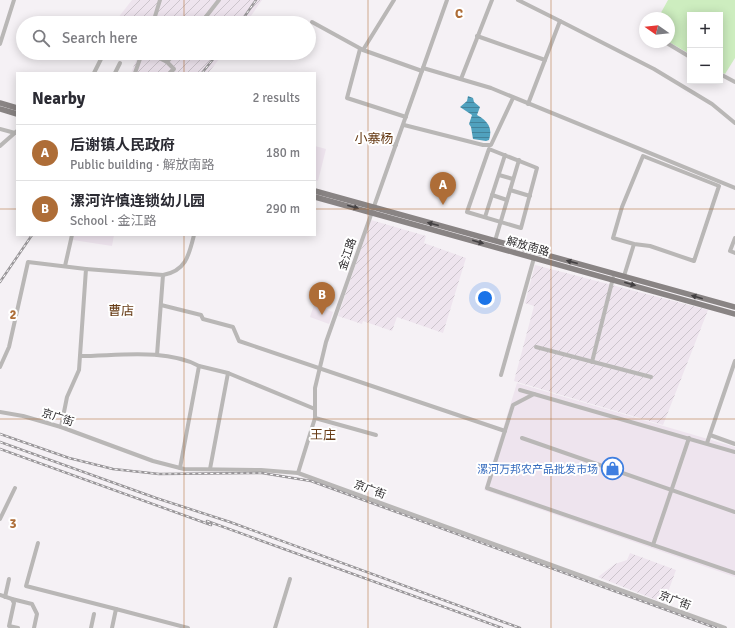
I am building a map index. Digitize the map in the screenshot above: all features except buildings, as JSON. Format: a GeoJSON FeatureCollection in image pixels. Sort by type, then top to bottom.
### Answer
{"type":"FeatureCollection","features":[{"type":"Feature","properties":{"kind":"main road"},"geometry":{"type":"LineString","coordinates":[[0,103],[16,108]]}},
{"type":"Feature","properties":{"kind":"main road"},"geometry":{"type":"LineString","coordinates":[[0,109],[16,114]]}},
{"type":"Feature","properties":{"kind":"main road","name":"解放南路"},"geometry":{"type":"LineString","coordinates":[[316,190],[373,210],[534,258],[614,277],[624,276],[735,307]]}},
{"type":"Feature","properties":{"kind":"main road","name":"解放南路"},"geometry":{"type":"LineString","coordinates":[[316,197],[495,241],[734,314]]}},
{"type":"Feature","properties":{"kind":"street"},"geometry":{"type":"LineString","coordinates":[[0,44],[14,0]]}},
{"type":"Feature","properties":{"kind":"street"},"geometry":{"type":"LineString","coordinates":[[155,16],[160,0]]}},
{"type":"Feature","properties":{"kind":"street"},"geometry":{"type":"LineString","coordinates":[[206,16],[219,0]]}},
{"type":"Feature","properties":{"kind":"street"},"geometry":{"type":"LineString","coordinates":[[394,0],[362,49],[347,98],[406,117]]}},
{"type":"Feature","properties":{"kind":"street","name":"金江路"},"geometry":{"type":"LineString","coordinates":[[298,473],[314,418],[315,388],[326,342],[447,0]]}},
{"type":"Feature","properties":{"kind":"street"},"geometry":{"type":"LineString","coordinates":[[461,79],[476,36],[492,0]]}},
{"type":"Feature","properties":{"kind":"street"},"geometry":{"type":"LineString","coordinates":[[518,0],[654,69],[712,104],[735,123]]}},
{"type":"Feature","properties":{"kind":"street"},"geometry":{"type":"LineString","coordinates":[[528,104],[560,21]]}},
{"type":"Feature","properties":{"kind":"street"},"geometry":{"type":"LineString","coordinates":[[316,24],[362,49],[422,69],[491,88],[735,188]]}},
{"type":"Feature","properties":{"kind":"street"},"geometry":{"type":"LineString","coordinates":[[476,36],[545,60]]}},
{"type":"Feature","properties":{"kind":"street"},"geometry":{"type":"LineString","coordinates":[[674,48],[687,55]]}},
{"type":"Feature","properties":{"kind":"street"},"geometry":{"type":"LineString","coordinates":[[94,72],[100,60]]}},
{"type":"Feature","properties":{"kind":"street"},"geometry":{"type":"LineString","coordinates":[[134,72],[139,60]]}},
{"type":"Feature","properties":{"kind":"street"},"geometry":{"type":"LineString","coordinates":[[163,60],[174,69],[171,72]]}},
{"type":"Feature","properties":{"kind":"street"},"geometry":{"type":"LineString","coordinates":[[116,72],[120,63]]}},
{"type":"Feature","properties":{"kind":"street"},"geometry":{"type":"LineString","coordinates":[[723,76],[735,82]]}},
{"type":"Feature","properties":{"kind":"street"},"geometry":{"type":"LineString","coordinates":[[404,125],[483,145],[491,145],[513,98]]}},
{"type":"Feature","properties":{"kind":"street"},"geometry":{"type":"LineString","coordinates":[[0,129],[16,132]]}},
{"type":"Feature","properties":{"kind":"street"},"geometry":{"type":"LineString","coordinates":[[0,146],[16,132]]}},
{"type":"Feature","properties":{"kind":"street"},"geometry":{"type":"LineString","coordinates":[[376,139],[396,145]]}},
{"type":"Feature","properties":{"kind":"street"},"geometry":{"type":"LineString","coordinates":[[489,149],[519,160],[537,168],[522,228],[466,212],[489,149]]}},
{"type":"Feature","properties":{"kind":"street"},"geometry":{"type":"LineString","coordinates":[[485,217],[505,155]]}},
{"type":"Feature","properties":{"kind":"street"},"geometry":{"type":"LineString","coordinates":[[643,156],[719,186],[694,261],[650,246],[634,244],[613,238],[622,207],[643,156]]}},
{"type":"Feature","properties":{"kind":"street"},"geometry":{"type":"LineString","coordinates":[[495,241],[519,160]]}},
{"type":"Feature","properties":{"kind":"street"},"geometry":{"type":"LineString","coordinates":[[498,175],[513,179]]}},
{"type":"Feature","properties":{"kind":"street"},"geometry":{"type":"LineString","coordinates":[[510,190],[530,196]]}},
{"type":"Feature","properties":{"kind":"street"},"geometry":{"type":"LineString","coordinates":[[492,195],[507,200]]}},
{"type":"Feature","properties":{"kind":"street"},"geometry":{"type":"LineString","coordinates":[[65,266],[72,236]]}},
{"type":"Feature","properties":{"kind":"street"},"geometry":{"type":"LineString","coordinates":[[0,367],[9,347],[28,262],[86,269],[163,275],[178,270],[188,259],[194,236]]}},
{"type":"Feature","properties":{"kind":"street"},"geometry":{"type":"LineString","coordinates":[[735,238],[730,251],[735,253]]}},
{"type":"Feature","properties":{"kind":"street"},"geometry":{"type":"LineString","coordinates":[[624,276],[634,244]]}},
{"type":"Feature","properties":{"kind":"street"},"geometry":{"type":"LineString","coordinates":[[501,375],[534,258]]}},
{"type":"Feature","properties":{"kind":"street"},"geometry":{"type":"LineString","coordinates":[[61,427],[67,398],[78,370],[86,269]]}},
{"type":"Feature","properties":{"kind":"street"},"geometry":{"type":"LineString","coordinates":[[156,355],[163,275]]}},
{"type":"Feature","properties":{"kind":"street"},"geometry":{"type":"LineString","coordinates":[[592,362],[614,277]]}},
{"type":"Feature","properties":{"kind":"street"},"geometry":{"type":"LineString","coordinates":[[160,305],[201,315],[203,319],[233,327],[239,341],[505,431]]}},
{"type":"Feature","properties":{"kind":"street"},"geometry":{"type":"LineString","coordinates":[[734,314],[735,307]]}},
{"type":"Feature","properties":{"kind":"street"},"geometry":{"type":"LineString","coordinates":[[536,347],[651,378]]}},
{"type":"Feature","properties":{"kind":"street"},"geometry":{"type":"LineString","coordinates":[[80,356],[156,355],[183,359],[199,366],[228,373],[315,409]]}},
{"type":"Feature","properties":{"kind":"street"},"geometry":{"type":"LineString","coordinates":[[707,443],[735,362]]}},
{"type":"Feature","properties":{"kind":"street"},"geometry":{"type":"LineString","coordinates":[[180,468],[199,366]]}},
{"type":"Feature","properties":{"kind":"street"},"geometry":{"type":"LineString","coordinates":[[210,469],[228,373]]}},
{"type":"Feature","properties":{"kind":"street"},"geometry":{"type":"LineString","coordinates":[[520,390],[735,452]]}},
{"type":"Feature","properties":{"kind":"street"},"geometry":{"type":"LineString","coordinates":[[534,394],[513,405],[488,488],[735,573]]}},
{"type":"Feature","properties":{"kind":"street","name":"京广街"},"geometry":{"type":"LineString","coordinates":[[0,412],[24,416],[61,427],[153,461],[180,468],[261,470],[298,473],[725,628]]}},
{"type":"Feature","properties":{"kind":"street"},"geometry":{"type":"LineString","coordinates":[[314,418],[376,435]]}},
{"type":"Feature","properties":{"kind":"street"},"geometry":{"type":"LineString","coordinates":[[710,435],[735,444]]}},
{"type":"Feature","properties":{"kind":"street"},"geometry":{"type":"LineString","coordinates":[[522,438],[735,512]]}},
{"type":"Feature","properties":{"kind":"street"},"geometry":{"type":"LineString","coordinates":[[653,545],[689,438]]}},
{"type":"Feature","properties":{"kind":"street"},"geometry":{"type":"LineString","coordinates":[[0,519],[15,488]]}},
{"type":"Feature","properties":{"kind":"street"},"geometry":{"type":"LineString","coordinates":[[38,543],[26,586],[188,628]]}},
{"type":"Feature","properties":{"kind":"street"},"geometry":{"type":"LineString","coordinates":[[5,597],[9,579]]}},
{"type":"Feature","properties":{"kind":"street"},"geometry":{"type":"LineString","coordinates":[[275,628],[290,579]]}},
{"type":"Feature","properties":{"kind":"street"},"geometry":{"type":"LineString","coordinates":[[0,595],[32,604],[37,614],[34,628]]}},
{"type":"Feature","properties":{"kind":"street"},"geometry":{"type":"LineString","coordinates":[[12,599],[14,603],[8,627],[18,628]]}},
{"type":"Feature","properties":{"kind":"street"},"geometry":{"type":"LineString","coordinates":[[112,628],[116,609]]}},
{"type":"Feature","properties":{"kind":"street"},"geometry":{"type":"LineString","coordinates":[[91,628],[94,614]]}},
{"type":"Feature","properties":{"kind":"shaded area"},"geometry":{"type":"Polygon","coordinates":[[[132,0],[262,0],[251,16],[119,16],[132,0]]]}},
{"type":"Feature","properties":{"kind":"shaded area"},"geometry":{"type":"Polygon","coordinates":[[[136,60],[218,60],[209,72],[131,72],[136,60]]]}},
{"type":"Feature","properties":{"kind":"shaded area"},"geometry":{"type":"Polygon","coordinates":[[[316,146],[326,149],[318,181],[316,180],[316,146]]]}},
{"type":"Feature","properties":{"kind":"shaded area"},"geometry":{"type":"Polygon","coordinates":[[[371,220],[426,236],[424,243],[466,258],[443,333],[397,317],[392,331],[363,321],[362,324],[338,316],[371,220]]]}},
{"type":"Feature","properties":{"kind":"shaded area"},"geometry":{"type":"Polygon","coordinates":[[[74,236],[114,236],[112,246],[73,240],[74,236]]]}},
{"type":"Feature","properties":{"kind":"shaded area"},"geometry":{"type":"Polygon","coordinates":[[[535,265],[708,310],[663,425],[514,381],[534,306],[525,303],[535,265]]]}},
{"type":"Feature","properties":{"kind":"shaded area"},"geometry":{"type":"Polygon","coordinates":[[[314,305],[333,312],[329,324],[310,317],[314,305]]]}},
{"type":"Feature","properties":{"kind":"shaded area","name":"漯河万邦农产品批发市场"},"geometry":{"type":"Polygon","coordinates":[[[517,383],[735,447],[735,577],[484,490],[517,383]]]}},
{"type":"Feature","properties":{"kind":"shaded area"},"geometry":{"type":"Polygon","coordinates":[[[630,553],[676,570],[664,603],[598,577],[615,564],[627,560],[630,553]]]}},
{"type":"Feature","properties":{"kind":"green space"},"geometry":{"type":"Polygon","coordinates":[[[668,0],[735,0],[735,58],[725,74],[723,73],[723,12],[687,12],[687,52],[675,45],[675,12],[661,12],[668,0]]]}},
{"type":"Feature","properties":{"kind":"water"},"geometry":{"type":"Polygon","coordinates":[[[468,96],[473,98],[474,102],[480,107],[477,115],[489,125],[489,140],[473,139],[469,124],[472,115],[460,107],[467,101],[468,96]]]}},
{"type":"Feature","properties":{"kind":"railway"},"geometry":{"type":"LineString","coordinates":[[245,16],[256,0]]}},
{"type":"Feature","properties":{"kind":"railway"},"geometry":{"type":"LineString","coordinates":[[203,72],[212,60]]}},
{"type":"Feature","properties":{"kind":"railway"},"geometry":{"type":"LineString","coordinates":[[0,282],[31,236]]}},
{"type":"Feature","properties":{"kind":"railway"},"geometry":{"type":"LineString","coordinates":[[0,434],[69,458],[113,469],[159,474],[262,473],[311,481],[716,628]]}},
{"type":"Feature","properties":{"kind":"railway"},"geometry":{"type":"LineString","coordinates":[[0,442],[156,498],[230,522],[520,628]]}},
{"type":"Feature","properties":{"kind":"railway"},"geometry":{"type":"LineString","coordinates":[[0,449],[211,525]]}},
{"type":"Feature","properties":{"kind":"railway"},"geometry":{"type":"LineString","coordinates":[[207,521],[502,628]]}},
{"type":"Feature","properties":{"kind":"place","name":"后谢镇人民政府"},"geometry":{"type":"Point","coordinates":[443,205]}},
{"type":"Feature","properties":{"kind":"place","name":"漯河许慎连锁幼儿园"},"geometry":{"type":"Point","coordinates":[322,315]}},
{"type":"Feature","properties":{"kind":"place","name":"漯河万邦农产品批发市场"},"geometry":{"type":"Point","coordinates":[613,469]}},
{"type":"Feature","properties":{"kind":"district","name":"小寨杨"},"geometry":{"type":"Point","coordinates":[374,138]}},
{"type":"Feature","properties":{"kind":"district","name":"曹店"},"geometry":{"type":"Point","coordinates":[121,310]}},
{"type":"Feature","properties":{"kind":"district","name":"王庄"},"geometry":{"type":"Point","coordinates":[323,434]}}]}
